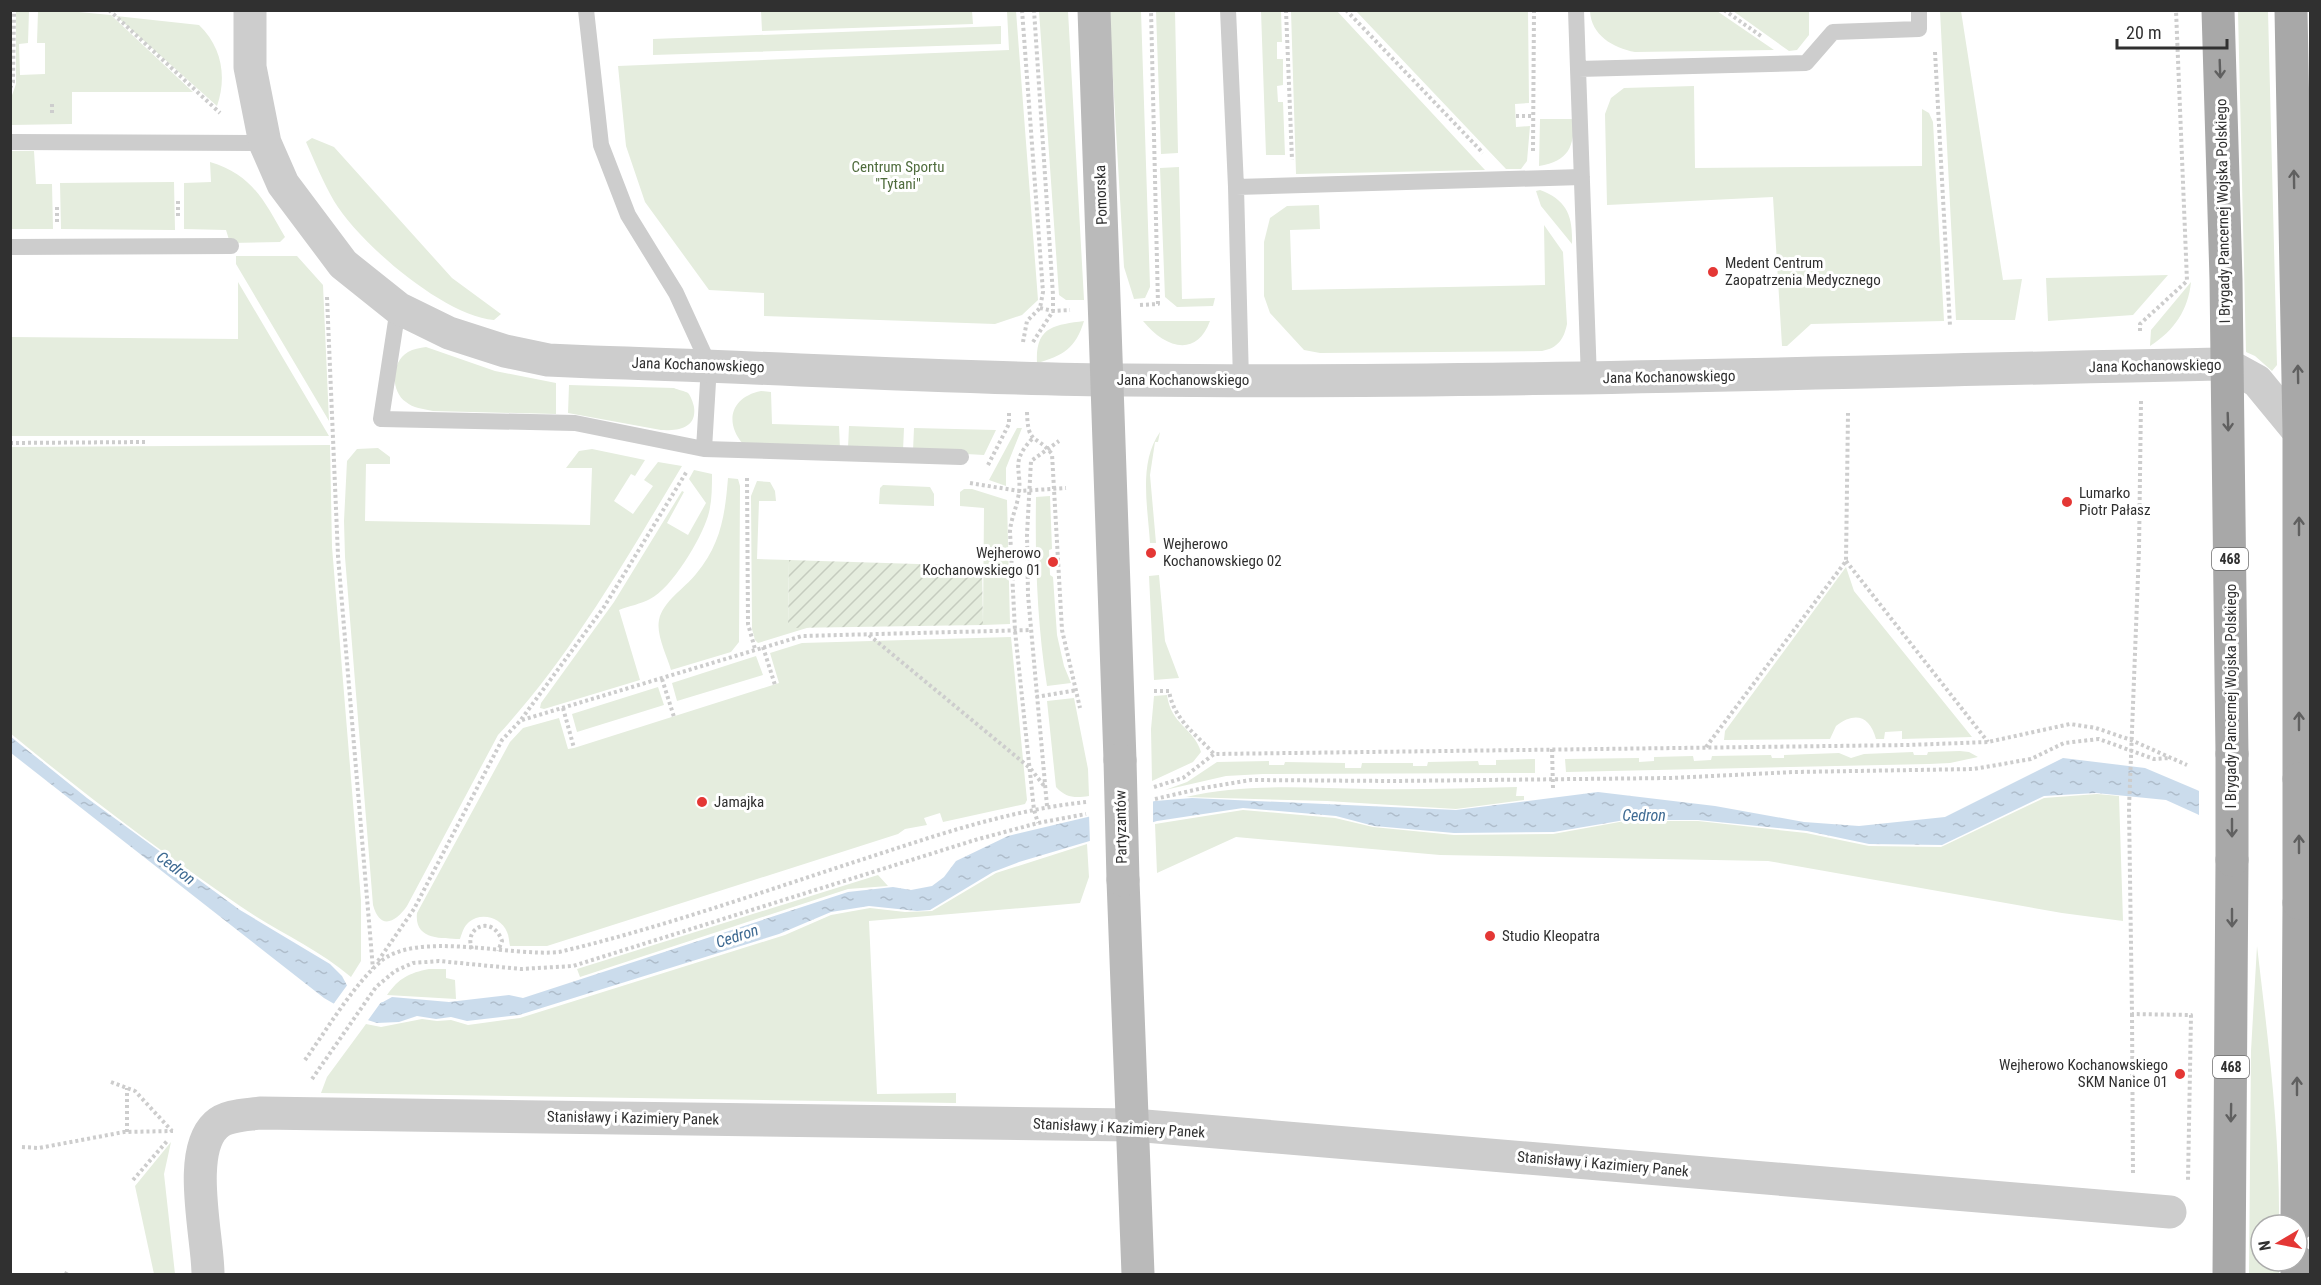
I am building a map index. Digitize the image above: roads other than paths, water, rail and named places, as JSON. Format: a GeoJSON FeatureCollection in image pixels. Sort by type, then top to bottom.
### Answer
{"type":"FeatureCollection","features":[{"type":"Feature","properties":{"kind":"main road","name":"I Brygady Pancernej Wojska Polskiego"},"geometry":{"type":"LineString","coordinates":[[2218,10],[2226,279],[2232,754],[2229,1275]]}},
{"type":"Feature","properties":{"kind":"main road"},"geometry":{"type":"LineString","coordinates":[[2291,10],[2299,432],[2300,779],[2297,1213]]}},
{"type":"Feature","properties":{"kind":"street","name":"Jana Kochanowskiego"},"geometry":{"type":"LineString","coordinates":[[250,10],[250,67],[265,143],[283,184],[321,238],[343,264],[398,308],[449,333],[505,351],[548,360],[1018,379],[1241,381],[1589,379],[2226,364],[2257,381],[2299,432]]}},
{"type":"Feature","properties":{"kind":"street","name":"Pomorska"},"geometry":{"type":"LineString","coordinates":[[1094,10],[1106,380]]}},
{"type":"Feature","properties":{"kind":"street","name":"Partyzantów"},"geometry":{"type":"LineString","coordinates":[[1106,380],[1138,1275]]}},
{"type":"Feature","properties":{"kind":"street","name":"Stanisławy i Kazimiery Panek"},"geometry":{"type":"LineString","coordinates":[[208,1272],[199,1174],[206,1140],[216,1124],[235,1116],[260,1113],[1133,1125],[2170,1212]]}},
{"type":"Feature","properties":{"kind":"lane"},"geometry":{"type":"LineString","coordinates":[[586,10],[601,145],[628,214],[676,293],[710,365],[704,448]]}},
{"type":"Feature","properties":{"kind":"lane"},"geometry":{"type":"LineString","coordinates":[[1228,10],[1241,381]]}},
{"type":"Feature","properties":{"kind":"lane"},"geometry":{"type":"LineString","coordinates":[[1576,10],[1589,379]]}},
{"type":"Feature","properties":{"kind":"lane"},"geometry":{"type":"LineString","coordinates":[[1578,69],[1806,63],[1833,32],[1919,29],[1918,10]]}},
{"type":"Feature","properties":{"kind":"lane"},"geometry":{"type":"LineString","coordinates":[[10,142],[265,143]]}},
{"type":"Feature","properties":{"kind":"lane"},"geometry":{"type":"LineString","coordinates":[[1236,187],[1582,177]]}},
{"type":"Feature","properties":{"kind":"lane"},"geometry":{"type":"LineString","coordinates":[[10,247],[231,246]]}},
{"type":"Feature","properties":{"kind":"lane"},"geometry":{"type":"LineString","coordinates":[[398,308],[381,419],[575,423],[704,448],[961,456]]}},
{"type":"Feature","properties":{"kind":"water","name":"Cedron"},"geometry":{"type":"Polygon","coordinates":[[[10,736],[87,798],[240,910],[330,964],[342,976],[351,993],[371,1005],[392,997],[449,1002],[509,995],[523,998],[848,892],[893,887],[911,890],[932,886],[944,877],[956,861],[1008,836],[1155,801],[1192,798],[1456,810],[1598,792],[1715,806],[1804,822],[1859,826],[1945,817],[2063,758],[2145,768],[2197,790],[2310,845],[2310,874],[2166,800],[2096,793],[2044,796],[1942,845],[1869,844],[1807,831],[1698,820],[1625,820],[1554,832],[1454,833],[1374,826],[1336,816],[1243,808],[1157,821],[1019,862],[993,872],[930,910],[917,911],[869,906],[831,912],[779,934],[519,1015],[467,1021],[451,1017],[436,1019],[417,1016],[399,1022],[377,1023],[355,1016],[324,998],[11,753],[10,736]]]}},
{"type":"Feature","properties":{"kind":"place","name":"Medent Centrum Zaopatrzenia Medycznego"},"geometry":{"type":"Point","coordinates":[1713,272]}},
{"type":"Feature","properties":{"kind":"place","name":"Lumarko Piotr Pałasz"},"geometry":{"type":"Point","coordinates":[2067,502]}},
{"type":"Feature","properties":{"kind":"place","name":"Wejherowo Kochanowskiego 02"},"geometry":{"type":"Point","coordinates":[1151,553]}},
{"type":"Feature","properties":{"kind":"place","name":"Wejherowo Kochanowskiego 01"},"geometry":{"type":"Point","coordinates":[1053,562]}},
{"type":"Feature","properties":{"kind":"place","name":"Jamajka"},"geometry":{"type":"Point","coordinates":[702,802]}},
{"type":"Feature","properties":{"kind":"place","name":"Studio Kleopatra"},"geometry":{"type":"Point","coordinates":[1490,936]}},
{"type":"Feature","properties":{"kind":"place","name":"Wejherowo Kochanowskiego SKM Nanice 01"},"geometry":{"type":"Point","coordinates":[2180,1074]}},
{"type":"Feature","properties":{"kind":"park label","name":"Centrum Sportu \"Tytani\""},"geometry":{"type":"Point","coordinates":[898,176]}}]}
